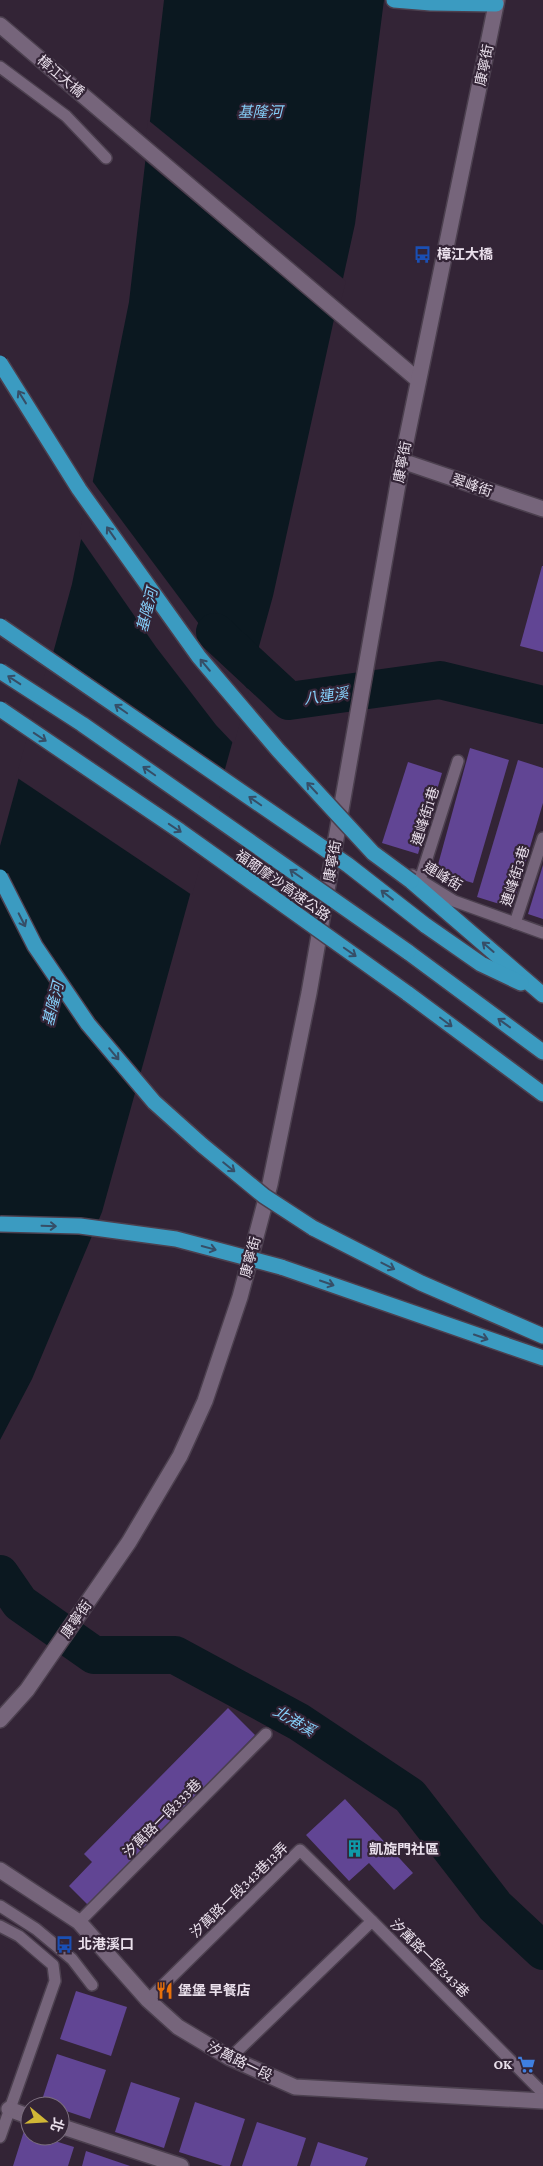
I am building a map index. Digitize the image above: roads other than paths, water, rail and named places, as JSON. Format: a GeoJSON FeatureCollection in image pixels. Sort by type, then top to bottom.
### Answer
{"type":"FeatureCollection","features":[{"type":"Feature","properties":{"kind":"highway"},"geometry":{"type":"LineString","coordinates":[[394,0],[431,3],[497,2]]}},
{"type":"Feature","properties":{"kind":"highway"},"geometry":{"type":"LineString","coordinates":[[0,363],[79,489],[199,657],[278,750],[373,852],[416,881],[540,993]]}},
{"type":"Feature","properties":{"kind":"highway"},"geometry":{"type":"LineString","coordinates":[[0,626],[348,865],[425,925],[481,964],[540,993]]}},
{"type":"Feature","properties":{"kind":"highway","name":"福爾摩沙高速公路"},"geometry":{"type":"LineString","coordinates":[[0,671],[82,724],[408,952],[543,1052]]}},
{"type":"Feature","properties":{"kind":"highway","name":"福爾摩沙高速公路"},"geometry":{"type":"LineString","coordinates":[[0,709],[180,831],[407,992],[543,1094]]}},
{"type":"Feature","properties":{"kind":"highway"},"geometry":{"type":"LineString","coordinates":[[0,877],[35,946],[88,1024],[154,1102],[202,1145],[264,1196],[313,1228],[421,1284],[543,1336]]}},
{"type":"Feature","properties":{"kind":"highway"},"geometry":{"type":"LineString","coordinates":[[0,1224],[80,1226],[176,1239],[281,1267],[543,1358]]}},
{"type":"Feature","properties":{"kind":"street","name":"康寧街"},"geometry":{"type":"LineString","coordinates":[[0,1720],[27,1690],[129,1542],[180,1456],[205,1401],[240,1297],[270,1184],[309,993],[402,461],[497,2]]}},
{"type":"Feature","properties":{"kind":"street","name":"樟江大橋"},"geometry":{"type":"LineString","coordinates":[[0,25],[418,380]]}},
{"type":"Feature","properties":{"kind":"street","name":"翠峰街"},"geometry":{"type":"LineString","coordinates":[[402,461],[543,509]]}},
{"type":"Feature","properties":{"kind":"street","name":"汐萬路一段"},"geometry":{"type":"LineString","coordinates":[[0,1870],[79,1922],[148,2000],[178,2028],[230,2058],[295,2087],[543,2101]]}},
{"type":"Feature","properties":{"kind":"street"},"geometry":{"type":"LineString","coordinates":[[9,2109],[20,2113]]}},
{"type":"Feature","properties":{"kind":"street"},"geometry":{"type":"LineString","coordinates":[[70,2129],[181,2166]]}},
{"type":"Feature","properties":{"kind":"lane"},"geometry":{"type":"LineString","coordinates":[[0,67],[66,116],[106,158]]}},
{"type":"Feature","properties":{"kind":"lane","name":"連峰街1巷"},"geometry":{"type":"LineString","coordinates":[[416,881],[458,761]]}},
{"type":"Feature","properties":{"kind":"lane","name":"連峰街"},"geometry":{"type":"LineString","coordinates":[[338,825],[416,881],[454,901],[543,933]]}},
{"type":"Feature","properties":{"kind":"lane","name":"連峰街3巷"},"geometry":{"type":"LineString","coordinates":[[515,923],[543,838]]}},
{"type":"Feature","properties":{"kind":"lane","name":"汐萬路一段333巷"},"geometry":{"type":"LineString","coordinates":[[79,1922],[266,1734]]}},
{"type":"Feature","properties":{"kind":"lane","name":"汐萬路一段343巷13弄"},"geometry":{"type":"LineString","coordinates":[[148,2000],[300,1850],[372,1921]]}},
{"type":"Feature","properties":{"kind":"lane"},"geometry":{"type":"LineString","coordinates":[[0,1906],[36,1929],[72,1959],[92,1985]]}},
{"type":"Feature","properties":{"kind":"lane","name":"汐萬路一段343巷"},"geometry":{"type":"LineString","coordinates":[[230,2058],[372,1921],[543,2093]]}},
{"type":"Feature","properties":{"kind":"lane"},"geometry":{"type":"LineString","coordinates":[[0,1926],[19,1936],[53,1965],[55,1981],[0,2137]]}},
{"type":"Feature","properties":{"kind":"water","name":"基隆河"},"geometry":{"type":"Polygon","coordinates":[[[164,0],[384,0],[355,224],[273,596],[102,1212],[32,1379],[0,1440],[0,846],[72,584],[129,302],[164,0]]]}},
{"type":"Feature","properties":{"kind":"waterway","name":"八連溪"},"geometry":{"type":"LineString","coordinates":[[215,632],[289,701],[440,680],[543,705]]}},
{"type":"Feature","properties":{"kind":"waterway","name":"北港溪"},"geometry":{"type":"LineString","coordinates":[[0,1574],[20,1603],[94,1655],[175,1655],[299,1722],[410,1796],[495,1906],[543,1951]]}},
{"type":"Feature","properties":{"kind":"place","name":"樟江大橋"},"geometry":{"type":"Point","coordinates":[423,254]}},
{"type":"Feature","properties":{"kind":"place","name":"凱旋門社區"},"geometry":{"type":"Point","coordinates":[355,1849]}},
{"type":"Feature","properties":{"kind":"place","name":"北港溪口"},"geometry":{"type":"Point","coordinates":[64,1944]}},
{"type":"Feature","properties":{"kind":"place","name":"堡堡 早餐店"},"geometry":{"type":"Point","coordinates":[164,1990]}},
{"type":"Feature","properties":{"kind":"place","name":"OK"},"geometry":{"type":"Point","coordinates":[526,2064]}}]}
